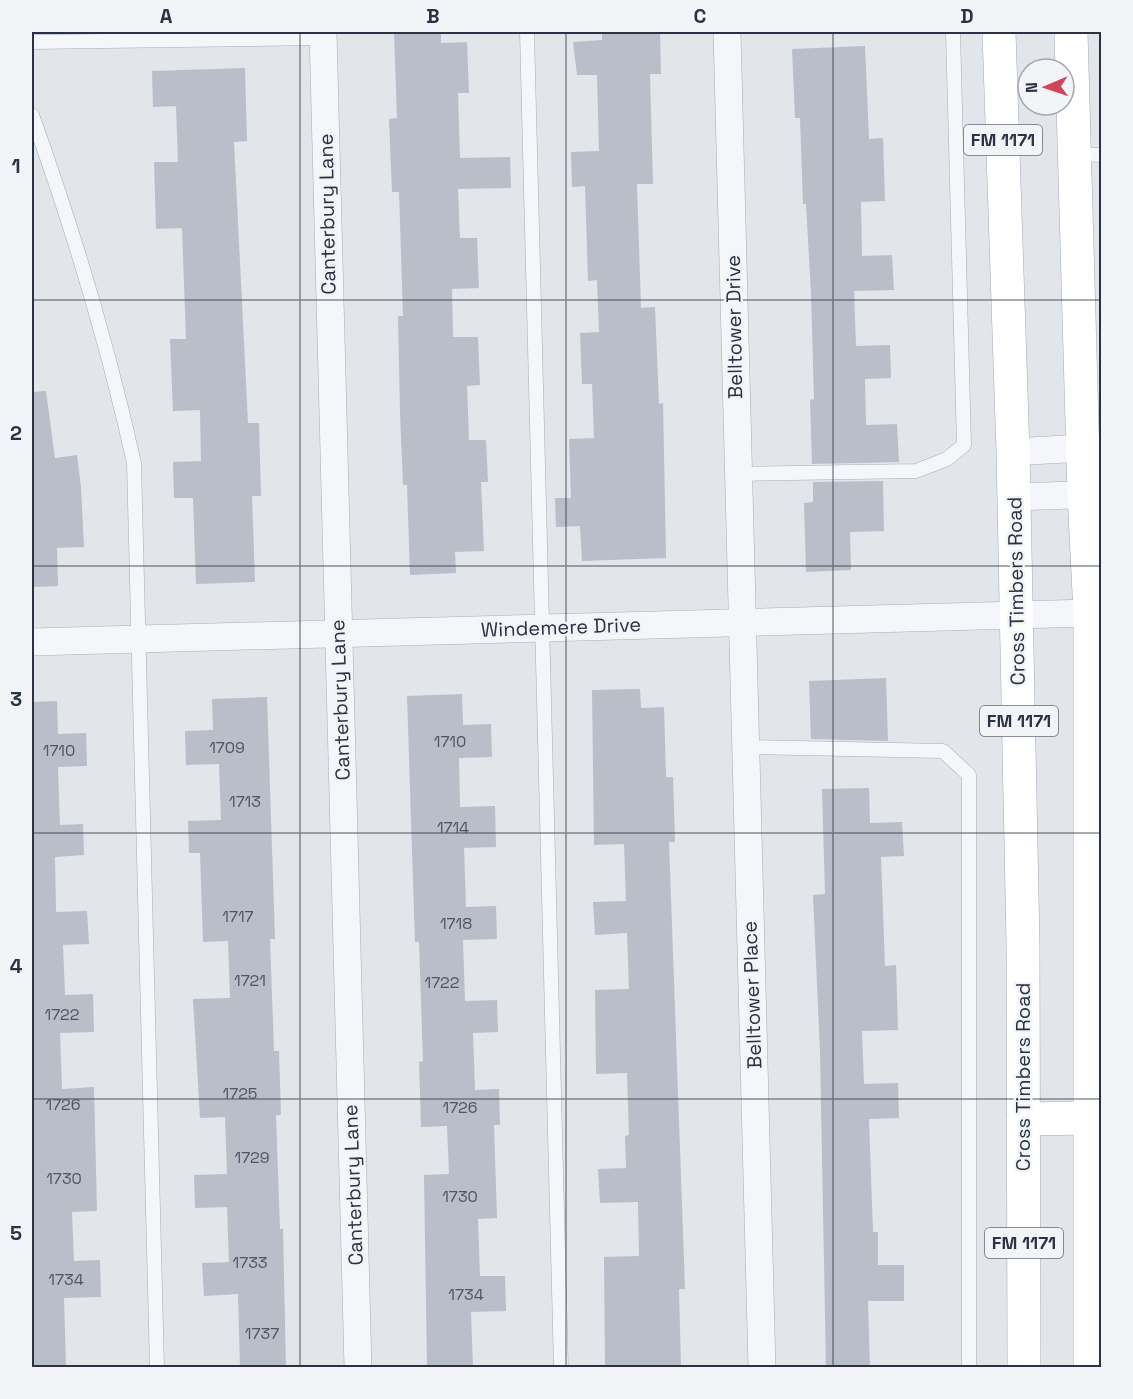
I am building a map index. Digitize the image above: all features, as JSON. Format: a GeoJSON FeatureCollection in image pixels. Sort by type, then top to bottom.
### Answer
{"type":"FeatureCollection","features":[{"type":"Feature","properties":{"kind":"main road","name":"Cross Timbers Road"},"geometry":{"type":"LineString","coordinates":[[999,32],[1017,615],[1023,944],[1024,1368]]}},
{"type":"Feature","properties":{"kind":"main road","name":"FM 1171"},"geometry":{"type":"LineString","coordinates":[[1071,32],[1089,154],[1093,494],[1090,612],[1096,1119],[1090,1368]]}},
{"type":"Feature","properties":{"kind":"main road"},"geometry":{"type":"LineString","coordinates":[[1023,1119],[1096,1119]]}},
{"type":"Feature","properties":{"kind":"street","name":"Belltower Drive"},"geometry":{"type":"LineString","coordinates":[[727,32],[742,622]]}},
{"type":"Feature","properties":{"kind":"street","name":"Canterbury Lane"},"geometry":{"type":"LineString","coordinates":[[323,35],[358,1368]]}},
{"type":"Feature","properties":{"kind":"street"},"geometry":{"type":"LineString","coordinates":[[1013,452],[1092,447]]}},
{"type":"Feature","properties":{"kind":"street"},"geometry":{"type":"LineString","coordinates":[[1014,497],[1093,494]]}},
{"type":"Feature","properties":{"kind":"street","name":"Windemere Drive"},"geometry":{"type":"LineString","coordinates":[[32,642],[1090,612]]}},
{"type":"Feature","properties":{"kind":"street","name":"Belltower Place"},"geometry":{"type":"LineString","coordinates":[[742,622],[762,1368]]}},
{"type":"Feature","properties":{"kind":"lane"},"geometry":{"type":"LineString","coordinates":[[527,32],[561,1368]]}},
{"type":"Feature","properties":{"kind":"lane"},"geometry":{"type":"LineString","coordinates":[[738,474],[916,471],[947,459],[964,445],[954,32]]}},
{"type":"Feature","properties":{"kind":"lane"},"geometry":{"type":"LineString","coordinates":[[32,42],[87,43],[323,35]]}},
{"type":"Feature","properties":{"kind":"lane"},"geometry":{"type":"LineString","coordinates":[[32,115],[53,174],[113,368],[134,463],[157,1368]]}},
{"type":"Feature","properties":{"kind":"lane"},"geometry":{"type":"LineString","coordinates":[[745,747],[943,751],[969,775],[969,1368]]}},
{"type":"Feature","properties":{"kind":"building"},"geometry":{"type":"Polygon","coordinates":[[[394,32],[441,32],[441,43],[467,42],[469,93],[458,93],[460,158],[510,157],[511,188],[458,189],[460,238],[477,238],[479,288],[452,289],[453,337],[478,337],[480,385],[467,386],[469,440],[486,440],[488,482],[481,482],[484,551],[455,552],[456,573],[410,575],[407,485],[403,485],[400,413],[398,316],[403,316],[399,192],[392,192],[389,119],[397,118],[394,32]]]}},
{"type":"Feature","properties":{"kind":"building"},"geometry":{"type":"Polygon","coordinates":[[[602,32],[660,32],[661,74],[650,74],[653,184],[637,184],[641,308],[655,307],[659,404],[663,403],[666,558],[582,561],[580,526],[556,527],[555,498],[571,498],[569,439],[594,438],[592,384],[582,384],[580,333],[599,332],[597,280],[588,281],[585,186],[572,187],[571,152],[599,151],[597,75],[577,75],[573,42],[602,40],[602,32]]]}},
{"type":"Feature","properties":{"kind":"building"},"geometry":{"type":"Polygon","coordinates":[[[865,46],[869,139],[883,138],[885,201],[861,202],[862,256],[892,255],[894,290],[854,291],[856,346],[890,345],[891,378],[865,379],[866,425],[897,424],[899,462],[812,464],[810,400],[814,399],[811,293],[806,204],[803,204],[800,118],[795,118],[792,49],[865,46]]]}},
{"type":"Feature","properties":{"kind":"building"},"geometry":{"type":"Polygon","coordinates":[[[245,68],[247,141],[234,142],[248,423],[259,423],[261,496],[252,496],[255,582],[196,584],[193,498],[174,498],[173,462],[201,461],[200,410],[173,411],[170,339],[186,339],[182,228],[156,229],[154,162],[178,162],[176,106],[153,107],[152,71],[245,68]]]}},
{"type":"Feature","properties":{"kind":"building"},"geometry":{"type":"Polygon","coordinates":[[[46,391],[55,458],[77,455],[84,547],[57,548],[58,586],[32,587],[32,392],[46,391]]]}},
{"type":"Feature","properties":{"kind":"building"},"geometry":{"type":"Polygon","coordinates":[[[883,481],[884,531],[850,532],[851,570],[806,572],[804,503],[813,502],[813,482],[883,481]]]}},
{"type":"Feature","properties":{"kind":"building"},"geometry":{"type":"Polygon","coordinates":[[[886,678],[888,741],[811,739],[809,681],[886,678]]]}},
{"type":"Feature","properties":{"kind":"building"},"geometry":{"type":"Polygon","coordinates":[[[640,689],[641,708],[664,707],[666,777],[673,777],[675,842],[669,842],[685,1289],[679,1289],[681,1368],[605,1368],[604,1257],[639,1256],[638,1202],[600,1203],[598,1169],[626,1168],[625,1136],[629,1135],[627,1073],[596,1074],[595,990],[629,989],[627,933],[595,935],[593,902],[626,901],[624,844],[594,845],[592,690],[640,689]]]}},
{"type":"Feature","properties":{"kind":"building"},"geometry":{"type":"Polygon","coordinates":[[[462,694],[463,725],[491,724],[492,757],[459,758],[460,807],[495,806],[496,847],[464,848],[466,907],[496,906],[497,939],[463,940],[465,1001],[497,1000],[498,1032],[473,1033],[475,1090],[499,1089],[500,1125],[494,1125],[497,1218],[478,1219],[480,1276],[505,1276],[506,1311],[471,1312],[473,1368],[427,1368],[424,1175],[449,1174],[447,1126],[421,1127],[419,1062],[423,1061],[419,942],[415,942],[407,696],[462,694]]]}},
{"type":"Feature","properties":{"kind":"building"},"geometry":{"type":"Polygon","coordinates":[[[267,697],[275,939],[270,939],[274,1051],[279,1051],[281,1115],[276,1115],[280,1229],[283,1229],[286,1368],[240,1368],[238,1294],[204,1296],[202,1263],[229,1262],[227,1207],[195,1208],[194,1175],[227,1174],[225,1117],[200,1118],[193,999],[230,998],[228,941],[203,942],[200,853],[189,853],[188,821],[221,820],[219,764],[186,765],[185,731],[213,730],[212,699],[267,697]]]}},
{"type":"Feature","properties":{"kind":"building"},"geometry":{"type":"Polygon","coordinates":[[[57,701],[58,734],[86,733],[87,766],[58,767],[60,825],[83,824],[84,855],[55,857],[56,912],[87,911],[89,944],[63,945],[65,995],[93,994],[94,1032],[60,1033],[62,1089],[94,1087],[97,1211],[72,1212],[74,1261],[100,1260],[101,1297],[64,1298],[66,1368],[32,1368],[32,702],[57,701]]]}},
{"type":"Feature","properties":{"kind":"building"},"geometry":{"type":"Polygon","coordinates":[[[869,788],[870,823],[902,822],[904,856],[881,857],[885,966],[896,965],[898,1030],[862,1031],[864,1084],[898,1083],[899,1118],[869,1119],[873,1232],[878,1232],[878,1265],[904,1265],[904,1301],[868,1301],[870,1368],[826,1368],[820,1052],[813,895],[825,894],[822,789],[869,788]]]}}]}
